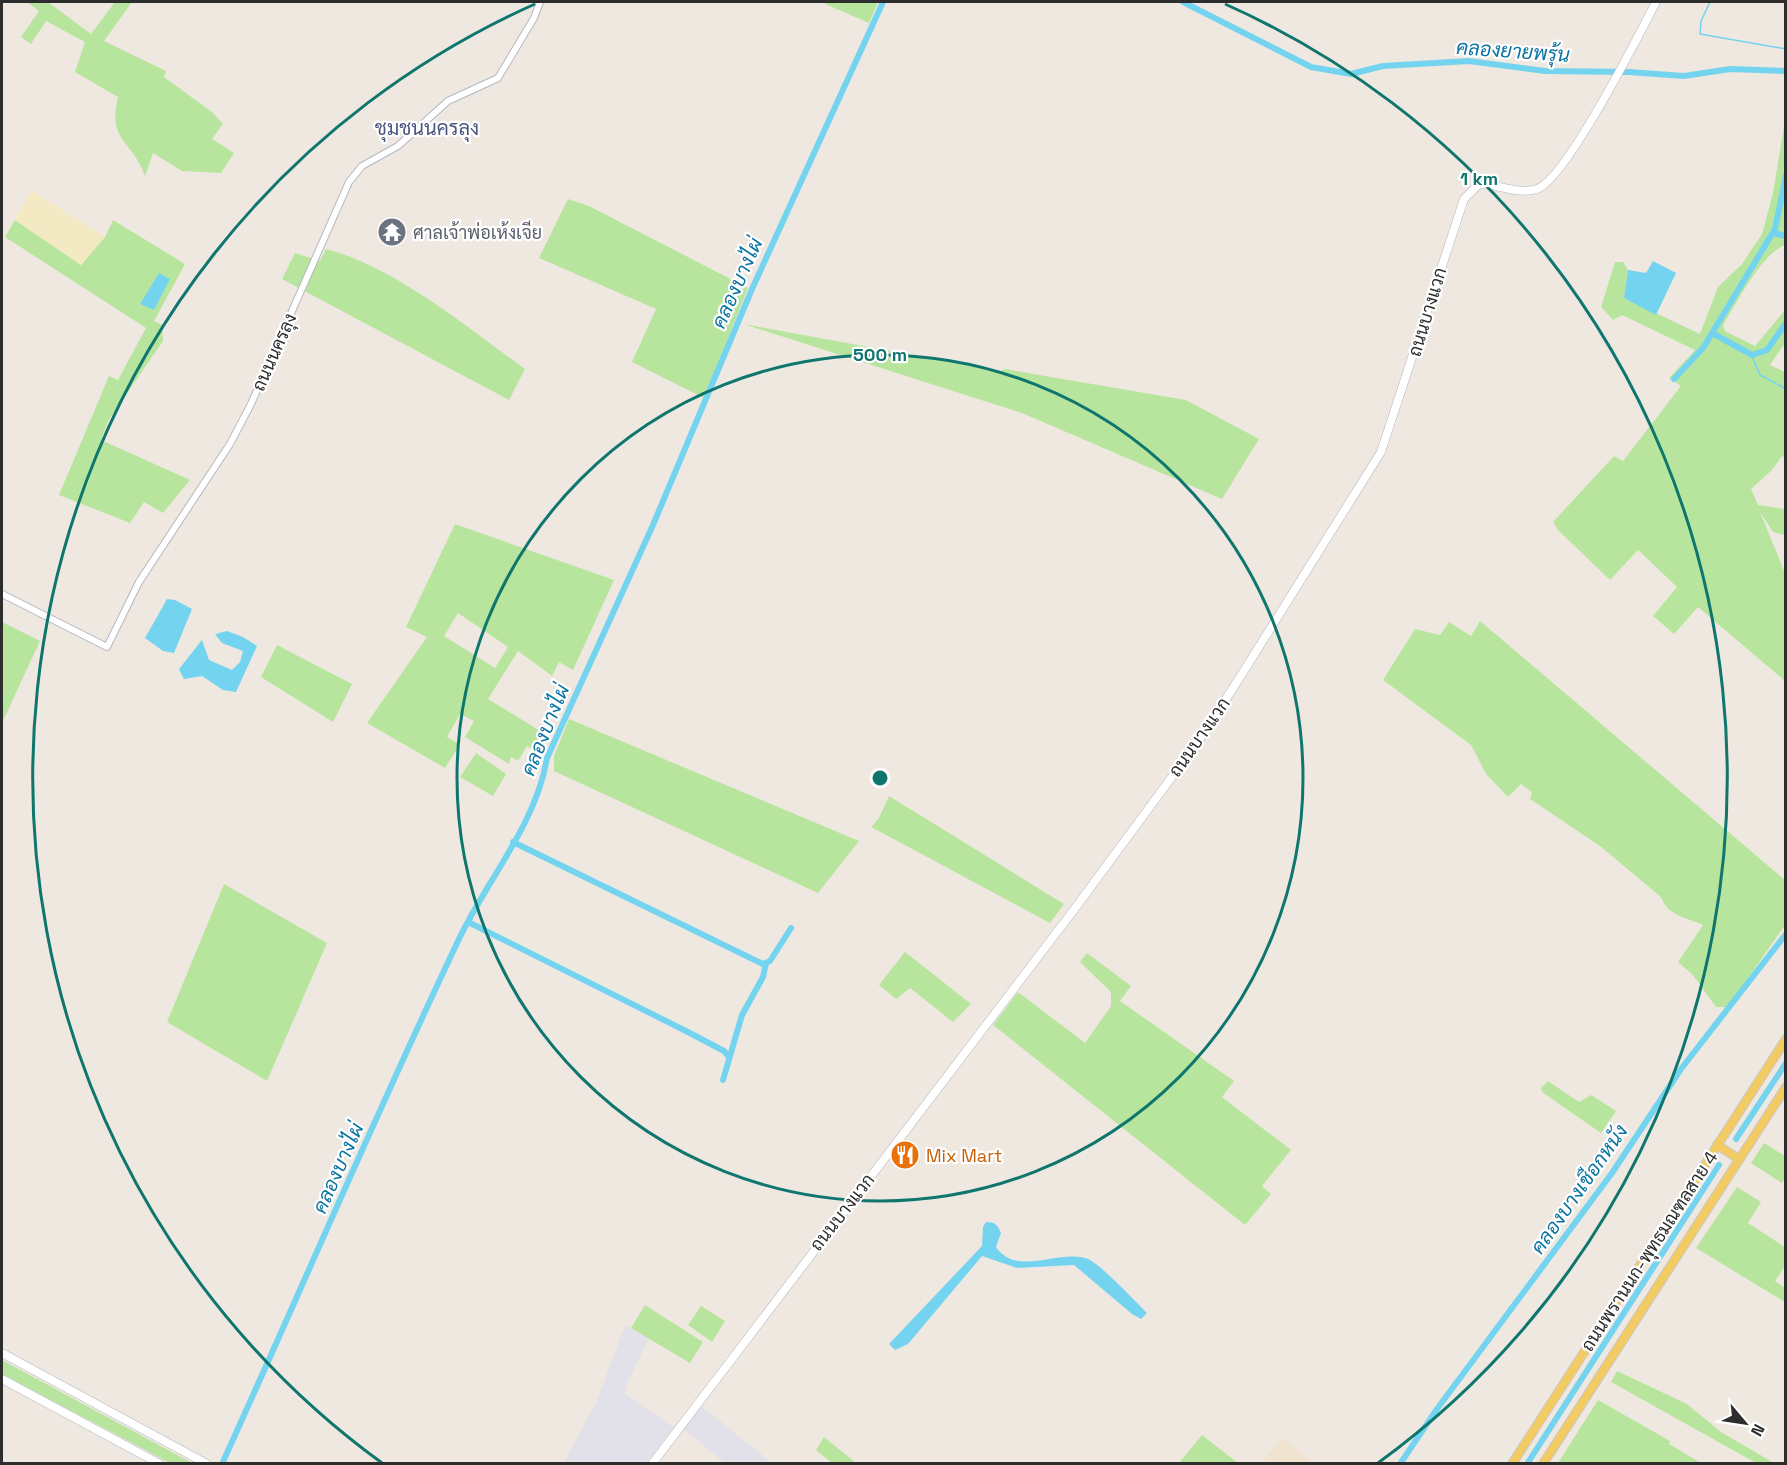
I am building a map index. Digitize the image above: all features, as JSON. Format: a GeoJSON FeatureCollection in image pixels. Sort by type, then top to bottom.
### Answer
{"type":"FeatureCollection","features":[{"type":"Feature","properties":{"kind":"main road","name":"ถนนบางแวก"},"geometry":{"type":"LineString","coordinates":[[652,1464],[1076,907],[1205,732],[1382,452],[1449,238],[1468,192],[1479,184],[1525,191],[1544,186],[1558,172],[1613,81],[1656,2]]}},
{"type":"Feature","properties":{"kind":"main road","name":"ถนนพรานนก-พุทธมณฑลสาย 4"},"geometry":{"type":"LineString","coordinates":[[1512,1464],[1785,1039]]}},
{"type":"Feature","properties":{"kind":"main road","name":"ถนนพรานนก-พุทธมณฑลสาย 4"},"geometry":{"type":"LineString","coordinates":[[1543,1464],[1785,1087]]}},
{"type":"Feature","properties":{"kind":"main road"},"geometry":{"type":"LineString","coordinates":[[1717,1145],[1739,1159]]}},
{"type":"Feature","properties":{"kind":"main road"},"geometry":{"type":"LineString","coordinates":[[2,1353],[204,1462]]}},
{"type":"Feature","properties":{"kind":"main road"},"geometry":{"type":"LineString","coordinates":[[2,1379],[160,1464]]}},
{"type":"Feature","properties":{"kind":"street","name":"ถนนนครลุง"},"geometry":{"type":"LineString","coordinates":[[2,594],[107,647],[139,582],[230,444],[251,404],[349,182],[362,165],[398,146],[448,101],[498,78],[534,18],[540,2]]}},
{"type":"Feature","properties":{"kind":"shaded area"},"geometry":{"type":"Polygon","coordinates":[[[625,1325],[649,1338],[628,1381],[625,1394],[673,1427],[647,1463],[563,1464],[597,1401],[625,1325]]]}},
{"type":"Feature","properties":{"kind":"shaded area"},"geometry":{"type":"Polygon","coordinates":[[[701,1406],[772,1463],[725,1463],[683,1428],[701,1406]]]}},
{"type":"Feature","properties":{"kind":"shaded area"},"geometry":{"type":"Polygon","coordinates":[[[1282,1438],[1314,1463],[1261,1463],[1282,1438]]]}},
{"type":"Feature","properties":{"kind":"green space"},"geometry":{"type":"Polygon","coordinates":[[[27,2],[48,2],[91,34],[115,2],[132,2],[104,41],[166,71],[164,77],[212,112],[223,124],[212,139],[234,153],[221,173],[182,171],[153,153],[145,176],[140,164],[119,132],[116,123],[118,97],[75,72],[85,42],[46,21],[31,44],[21,37],[39,11],[27,2]]]}},
{"type":"Feature","properties":{"kind":"green space"},"geometry":{"type":"Polygon","coordinates":[[[825,2],[878,2],[869,23],[825,4],[825,2]]]}},
{"type":"Feature","properties":{"kind":"green space"},"geometry":{"type":"Polygon","coordinates":[[[1785,120],[1785,245],[1776,250],[1759,268],[1723,325],[1725,331],[1755,346],[1785,310],[1785,343],[1770,365],[1785,372],[1785,458],[1782,456],[1772,470],[1751,489],[1758,505],[1785,509],[1785,535],[1773,532],[1760,512],[1785,573],[1785,681],[1698,607],[1674,634],[1653,616],[1677,587],[1638,550],[1610,580],[1558,530],[1553,522],[1614,456],[1623,461],[1681,386],[1669,378],[1695,350],[1622,315],[1613,320],[1601,307],[1615,262],[1623,262],[1628,270],[1624,298],[1700,334],[1718,287],[1742,264],[1762,234],[1773,193],[1785,120]]]}},
{"type":"Feature","properties":{"kind":"green space"},"geometry":{"type":"Polygon","coordinates":[[[568,199],[589,206],[748,288],[704,398],[632,362],[656,309],[539,258],[568,199]]]}},
{"type":"Feature","properties":{"kind":"green space"},"geometry":{"type":"Polygon","coordinates":[[[15,220],[81,265],[105,237],[113,220],[185,264],[154,321],[162,325],[163,341],[108,421],[101,440],[190,480],[163,513],[144,502],[130,523],[59,495],[109,376],[118,380],[146,328],[5,237],[15,220]]]}},
{"type":"Feature","properties":{"kind":"green space"},"geometry":{"type":"Polygon","coordinates":[[[326,249],[378,269],[404,284],[455,317],[525,369],[509,400],[282,279],[295,253],[320,261],[326,249]]]}},
{"type":"Feature","properties":{"kind":"green space"},"geometry":{"type":"Polygon","coordinates":[[[743,324],[1000,371],[1005,369],[1186,400],[1259,439],[1222,499],[1022,413],[743,324]]]}},
{"type":"Feature","properties":{"kind":"green space"},"geometry":{"type":"Polygon","coordinates":[[[455,524],[614,580],[573,670],[559,662],[552,676],[518,651],[488,699],[547,735],[539,753],[527,746],[518,761],[511,757],[509,764],[465,737],[474,721],[460,714],[447,737],[460,744],[445,768],[367,723],[427,637],[406,627],[455,524]],[[458,613],[444,636],[495,668],[508,647],[458,613]]]}},
{"type":"Feature","properties":{"kind":"green space"},"geometry":{"type":"Polygon","coordinates":[[[1480,621],[1785,880],[1785,925],[1728,1007],[1716,1007],[1692,974],[1678,962],[1703,925],[1673,912],[1661,897],[1600,846],[1530,799],[1532,792],[1521,784],[1508,797],[1486,774],[1471,745],[1383,680],[1415,629],[1440,635],[1449,622],[1471,636],[1480,621]]]}},
{"type":"Feature","properties":{"kind":"green space"},"geometry":{"type":"Polygon","coordinates":[[[2,622],[40,641],[2,723],[2,622]]]}},
{"type":"Feature","properties":{"kind":"green space"},"geometry":{"type":"Polygon","coordinates":[[[277,645],[352,684],[333,722],[261,677],[277,645]]]}},
{"type":"Feature","properties":{"kind":"green space"},"geometry":{"type":"Polygon","coordinates":[[[569,719],[859,841],[818,893],[554,771],[554,756],[569,719]]]}},
{"type":"Feature","properties":{"kind":"green space"},"geometry":{"type":"Polygon","coordinates":[[[476,753],[506,774],[493,796],[460,777],[476,753]]]}},
{"type":"Feature","properties":{"kind":"green space"},"geometry":{"type":"Polygon","coordinates":[[[889,796],[1064,904],[1050,923],[871,827],[879,818],[889,796]]]}},
{"type":"Feature","properties":{"kind":"green space"},"geometry":{"type":"Polygon","coordinates":[[[224,884],[327,943],[267,1081],[167,1022],[224,884]]]}},
{"type":"Feature","properties":{"kind":"green space"},"geometry":{"type":"Polygon","coordinates":[[[905,952],[971,1004],[953,1022],[910,988],[896,999],[879,985],[905,952]]]}},
{"type":"Feature","properties":{"kind":"green space"},"geometry":{"type":"Polygon","coordinates":[[[1087,953],[1131,986],[1120,1001],[1234,1081],[1222,1097],[1291,1150],[1262,1186],[1271,1194],[1245,1225],[993,1025],[1018,992],[1085,1043],[1111,1006],[1111,992],[1080,962],[1087,953]]]}},
{"type":"Feature","properties":{"kind":"green space"},"geometry":{"type":"Polygon","coordinates":[[[1548,1081],[1579,1102],[1591,1095],[1616,1111],[1601,1133],[1542,1092],[1541,1088],[1548,1081]]]}},
{"type":"Feature","properties":{"kind":"green space"},"geometry":{"type":"Polygon","coordinates":[[[1764,1143],[1785,1156],[1785,1178],[1782,1183],[1751,1163],[1764,1143]]]}},
{"type":"Feature","properties":{"kind":"green space"},"geometry":{"type":"Polygon","coordinates":[[[1737,1187],[1761,1202],[1748,1223],[1785,1247],[1785,1266],[1775,1281],[1785,1288],[1785,1302],[1696,1248],[1737,1187]]]}},
{"type":"Feature","properties":{"kind":"green space"},"geometry":{"type":"Polygon","coordinates":[[[645,1305],[703,1342],[690,1363],[631,1328],[645,1305]]]}},
{"type":"Feature","properties":{"kind":"green space"},"geometry":{"type":"Polygon","coordinates":[[[701,1306],[725,1321],[712,1342],[688,1325],[701,1306]]]}},
{"type":"Feature","properties":{"kind":"green space"},"geometry":{"type":"Polygon","coordinates":[[[2,1360],[192,1463],[170,1463],[2,1374],[2,1360]]]}},
{"type":"Feature","properties":{"kind":"green space"},"geometry":{"type":"Polygon","coordinates":[[[1617,1371],[1687,1404],[1721,1432],[1774,1463],[1756,1463],[1611,1382],[1617,1371]]]}},
{"type":"Feature","properties":{"kind":"green space"},"geometry":{"type":"Polygon","coordinates":[[[1598,1400],[1670,1441],[1669,1444],[1701,1463],[1558,1463],[1598,1400]]]}},
{"type":"Feature","properties":{"kind":"green space"},"geometry":{"type":"Polygon","coordinates":[[[1202,1435],[1238,1463],[1179,1463],[1202,1435]]]}},
{"type":"Feature","properties":{"kind":"green space"},"geometry":{"type":"Polygon","coordinates":[[[824,1437],[856,1463],[832,1463],[816,1450],[824,1437]]]}},
{"type":"Feature","properties":{"kind":"sand"},"geometry":{"type":"Polygon","coordinates":[[[31,190],[105,237],[81,265],[15,220],[31,190]]]}},
{"type":"Feature","properties":{"kind":"water"},"geometry":{"type":"Polygon","coordinates":[[[1653,261],[1676,273],[1656,315],[1624,298],[1628,270],[1646,273],[1653,261]]]}},
{"type":"Feature","properties":{"kind":"water"},"geometry":{"type":"Polygon","coordinates":[[[159,273],[170,279],[154,310],[140,304],[159,273]]]}},
{"type":"Feature","properties":{"kind":"water"},"geometry":{"type":"Polygon","coordinates":[[[167,599],[175,600],[192,609],[174,653],[163,651],[145,638],[167,599]]]}},
{"type":"Feature","properties":{"kind":"water"},"geometry":{"type":"Polygon","coordinates":[[[227,631],[257,646],[236,692],[223,690],[202,676],[184,679],[179,669],[202,640],[209,660],[232,670],[240,662],[243,651],[222,643],[215,634],[227,631]]]}},
{"type":"Feature","properties":{"kind":"water"},"geometry":{"type":"Polygon","coordinates":[[[986,1222],[994,1223],[999,1228],[1001,1233],[996,1247],[1005,1256],[1027,1262],[1065,1257],[1088,1259],[1109,1275],[1147,1313],[1141,1319],[1132,1314],[1074,1265],[1017,1268],[982,1256],[908,1344],[895,1350],[889,1344],[982,1246],[983,1227],[986,1222]]]}},
{"type":"Feature","properties":{"kind":"waterway","name":"คลองบางไผ่"},"geometry":{"type":"LineString","coordinates":[[222,1464],[458,941],[509,852],[532,806],[547,758],[653,525],[752,289],[883,2]]}},
{"type":"Feature","properties":{"kind":"waterway","name":"คลองยายพรุ้น"},"geometry":{"type":"LineString","coordinates":[[1183,2],[1311,67],[1351,74],[1383,66],[1469,61],[1545,71],[1629,72],[1684,76],[1730,69],[1786,71]]}},
{"type":"Feature","properties":{"kind":"waterway"},"geometry":{"type":"LineString","coordinates":[[1710,2],[1701,21],[1700,34],[1786,49]]}},
{"type":"Feature","properties":{"kind":"waterway"},"geometry":{"type":"LineString","coordinates":[[1674,379],[1703,348],[1775,229],[1786,175]]}},
{"type":"Feature","properties":{"kind":"waterway"},"geometry":{"type":"LineString","coordinates":[[1773,233],[1786,236]]}},
{"type":"Feature","properties":{"kind":"waterway"},"geometry":{"type":"LineString","coordinates":[[1712,333],[1752,355],[1767,350],[1786,323]]}},
{"type":"Feature","properties":{"kind":"waterway"},"geometry":{"type":"LineString","coordinates":[[1751,354],[1760,375],[1786,389]]}},
{"type":"Feature","properties":{"kind":"waterway"},"geometry":{"type":"LineString","coordinates":[[513,842],[763,964],[770,961],[791,928]]}},
{"type":"Feature","properties":{"kind":"waterway"},"geometry":{"type":"LineString","coordinates":[[468,922],[686,1031],[724,1051],[729,1057]]}},
{"type":"Feature","properties":{"kind":"waterway","name":"คลองบางเชือกหนัง"},"geometry":{"type":"LineString","coordinates":[[1400,1464],[1437,1409],[1612,1173],[1681,1069],[1786,934]]}},
{"type":"Feature","properties":{"kind":"waterway"},"geometry":{"type":"LineString","coordinates":[[723,1080],[742,1015],[763,977],[766,963]]}},
{"type":"Feature","properties":{"kind":"waterway"},"geometry":{"type":"LineString","coordinates":[[1736,1139],[1786,1063]]}},
{"type":"Feature","properties":{"kind":"waterway"},"geometry":{"type":"LineString","coordinates":[[1527,1464],[1719,1165]]}},
{"type":"Feature","properties":{"kind":"place","name":"ศาลเจ้าพ่อเห้งเจีย"},"geometry":{"type":"Point","coordinates":[392,232]}},
{"type":"Feature","properties":{"kind":"place","name":"Mix Mart"},"geometry":{"type":"Point","coordinates":[905,1155]}},
{"type":"Feature","properties":{"kind":"district","name":"ชุมชนนครลุง"},"geometry":{"type":"Point","coordinates":[427,128]}}]}
